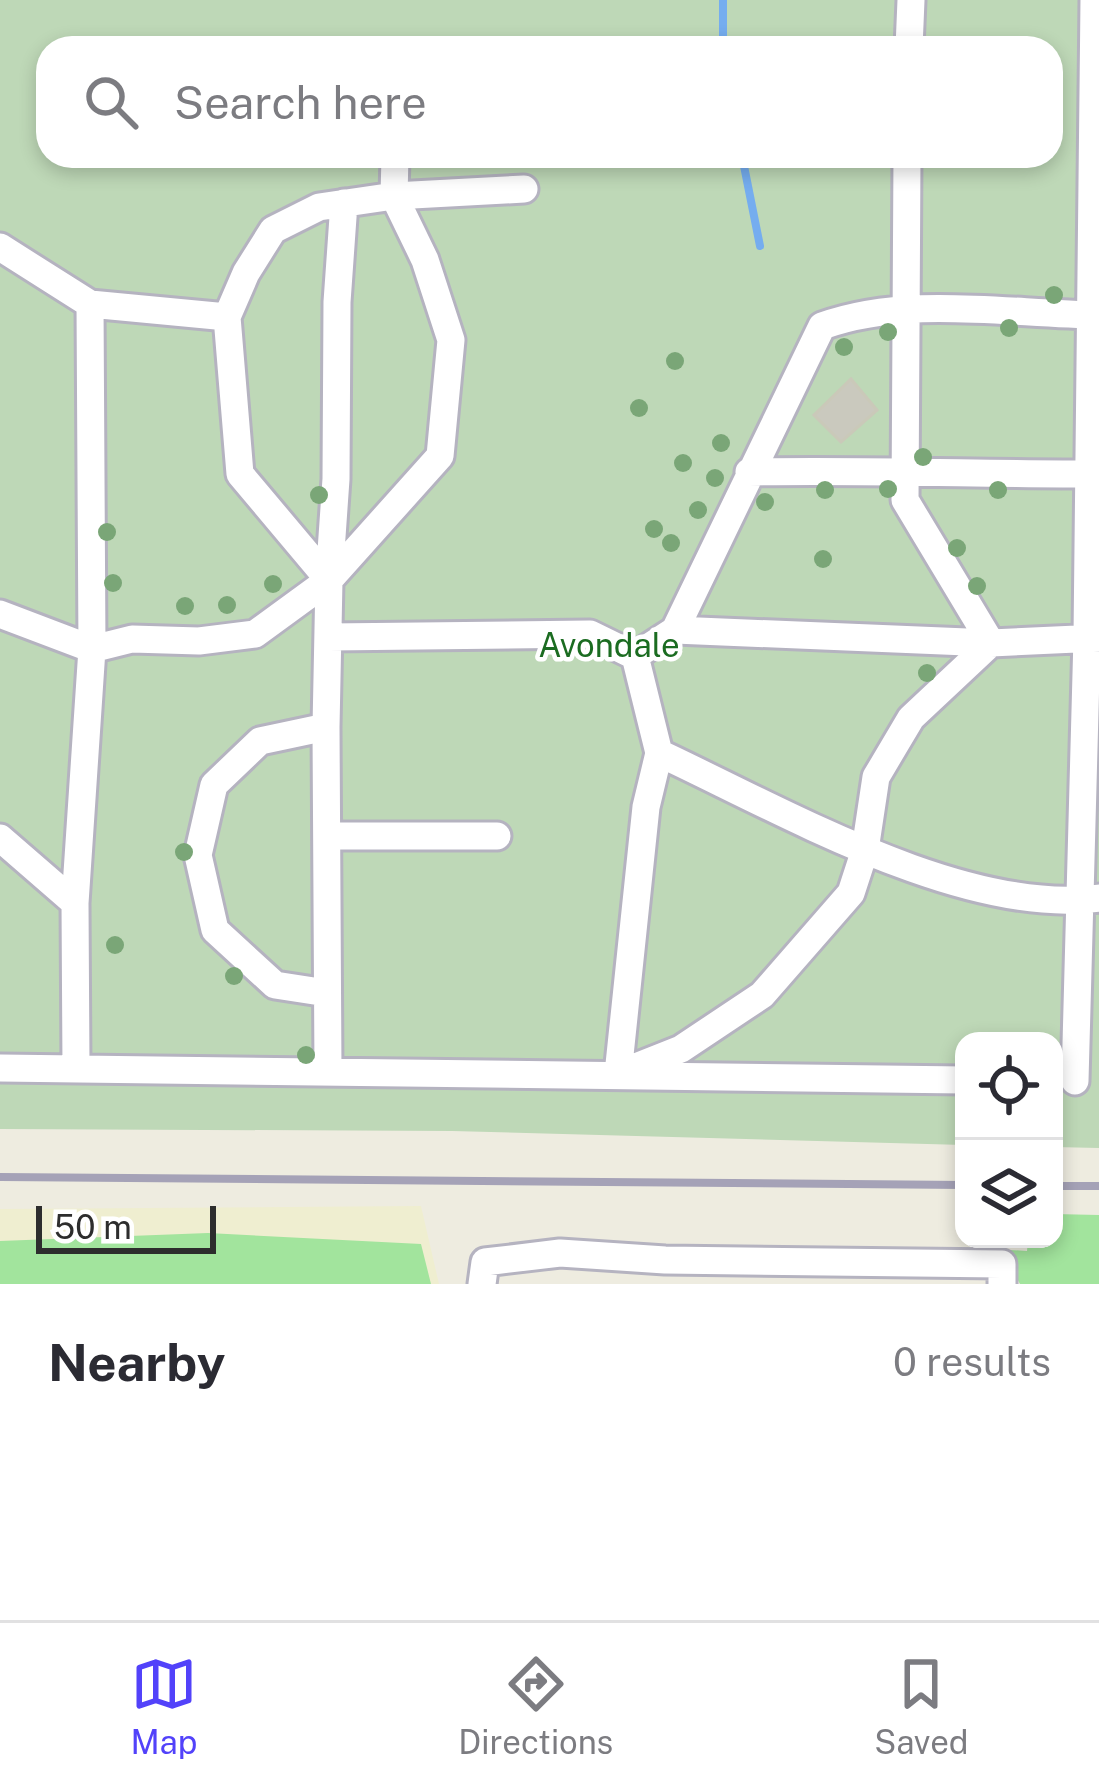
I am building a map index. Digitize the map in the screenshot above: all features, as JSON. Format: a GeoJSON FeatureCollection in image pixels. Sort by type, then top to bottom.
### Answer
{"type":"FeatureCollection","features":[{"type":"Feature","properties":{"kind":"lane"},"geometry":{"type":"LineString","coordinates":[[909,36],[910,0]]}},
{"type":"Feature","properties":{"kind":"lane"},"geometry":{"type":"LineString","coordinates":[[1076,1081],[1088,900],[1093,638],[1094,0]]}},
{"type":"Feature","properties":{"kind":"lane"},"geometry":{"type":"LineString","coordinates":[[0,614],[92,649],[132,639],[200,641],[255,634],[329,580],[440,456],[451,340],[425,260],[394,196],[395,168]]}},
{"type":"Feature","properties":{"kind":"lane"},"geometry":{"type":"LineString","coordinates":[[907,168],[905,500],[991,643]]}},
{"type":"Feature","properties":{"kind":"lane"},"geometry":{"type":"LineString","coordinates":[[329,580],[240,474],[227,317],[246,273],[273,230],[319,208],[394,196],[524,189]]}},
{"type":"Feature","properties":{"kind":"lane"},"geometry":{"type":"LineString","coordinates":[[328,1072],[326,727],[344,203]]}},
{"type":"Feature","properties":{"kind":"lane"},"geometry":{"type":"LineString","coordinates":[[0,247],[90,304],[227,317]]}},
{"type":"Feature","properties":{"kind":"lane"},"geometry":{"type":"LineString","coordinates":[[76,1069],[75,903],[92,649],[90,304]]}},
{"type":"Feature","properties":{"kind":"lane"},"geometry":{"type":"LineString","coordinates":[[635,656],[675,630],[822,326],[860,313],[903,310],[1094,315]]}},
{"type":"Feature","properties":{"kind":"lane"},"geometry":{"type":"LineString","coordinates":[[749,472],[903,469],[992,476],[1093,474]]}},
{"type":"Feature","properties":{"kind":"lane"},"geometry":{"type":"LineString","coordinates":[[675,630],[991,643],[1093,638]]}},
{"type":"Feature","properties":{"kind":"lane"},"geometry":{"type":"LineString","coordinates":[[329,637],[590,634],[635,656]]}},
{"type":"Feature","properties":{"kind":"lane"},"geometry":{"type":"LineString","coordinates":[[618,1074],[681,1049],[762,994],[851,893],[866,850],[875,777],[911,718],[991,643]]}},
{"type":"Feature","properties":{"kind":"lane"},"geometry":{"type":"LineString","coordinates":[[618,1074],[646,807],[659,753],[635,656]]}},
{"type":"Feature","properties":{"kind":"lane"},"geometry":{"type":"LineString","coordinates":[[326,727],[260,742],[214,785],[198,856],[215,930],[275,985],[327,993]]}},
{"type":"Feature","properties":{"kind":"lane"},"geometry":{"type":"LineString","coordinates":[[659,753],[866,850],[964,887],[1088,900]]}},
{"type":"Feature","properties":{"kind":"lane"},"geometry":{"type":"LineString","coordinates":[[330,836],[496,836]]}},
{"type":"Feature","properties":{"kind":"lane"},"geometry":{"type":"LineString","coordinates":[[0,838],[75,903]]}},
{"type":"Feature","properties":{"kind":"lane"},"geometry":{"type":"LineString","coordinates":[[0,1068],[955,1080]]}},
{"type":"Feature","properties":{"kind":"lane"},"geometry":{"type":"LineString","coordinates":[[482,1284],[484,1262],[560,1252],[665,1260],[1002,1264],[1002,1284]]}},
{"type":"Feature","properties":{"kind":"shaded area"},"geometry":{"type":"Polygon","coordinates":[[[421,1206],[439,1284],[0,1284],[0,1209],[421,1206]]]}},
{"type":"Feature","properties":{"kind":"green space","name":"Avondale"},"geometry":{"type":"Polygon","coordinates":[[[0,0],[1099,0],[1099,1148],[1063,1147],[1063,1032],[955,1032],[955,1145],[452,1131],[0,1129],[0,0]]]}},
{"type":"Feature","properties":{"kind":"green space"},"geometry":{"type":"Polygon","coordinates":[[[1063,1214],[1099,1215],[1099,1284],[1020,1284],[1006,1259],[993,1249],[1063,1248],[1063,1214]]]}},
{"type":"Feature","properties":{"kind":"green space"},"geometry":{"type":"Polygon","coordinates":[[[208,1233],[421,1244],[431,1284],[0,1284],[0,1241],[208,1233]]]}},
{"type":"Feature","properties":{"kind":"building"},"geometry":{"type":"Polygon","coordinates":[[[851,379],[877,410],[841,442],[814,415],[851,379]]]}},
{"type":"Feature","properties":{"kind":"waterway"},"geometry":{"type":"LineString","coordinates":[[723,0],[723,36]]}},
{"type":"Feature","properties":{"kind":"waterway"},"geometry":{"type":"LineString","coordinates":[[744,168],[760,246]]}},
{"type":"Feature","properties":{"kind":"railway"},"geometry":{"type":"LineString","coordinates":[[0,1177],[955,1185]]}},
{"type":"Feature","properties":{"kind":"railway"},"geometry":{"type":"LineString","coordinates":[[1063,1186],[1099,1186]]}}]}
